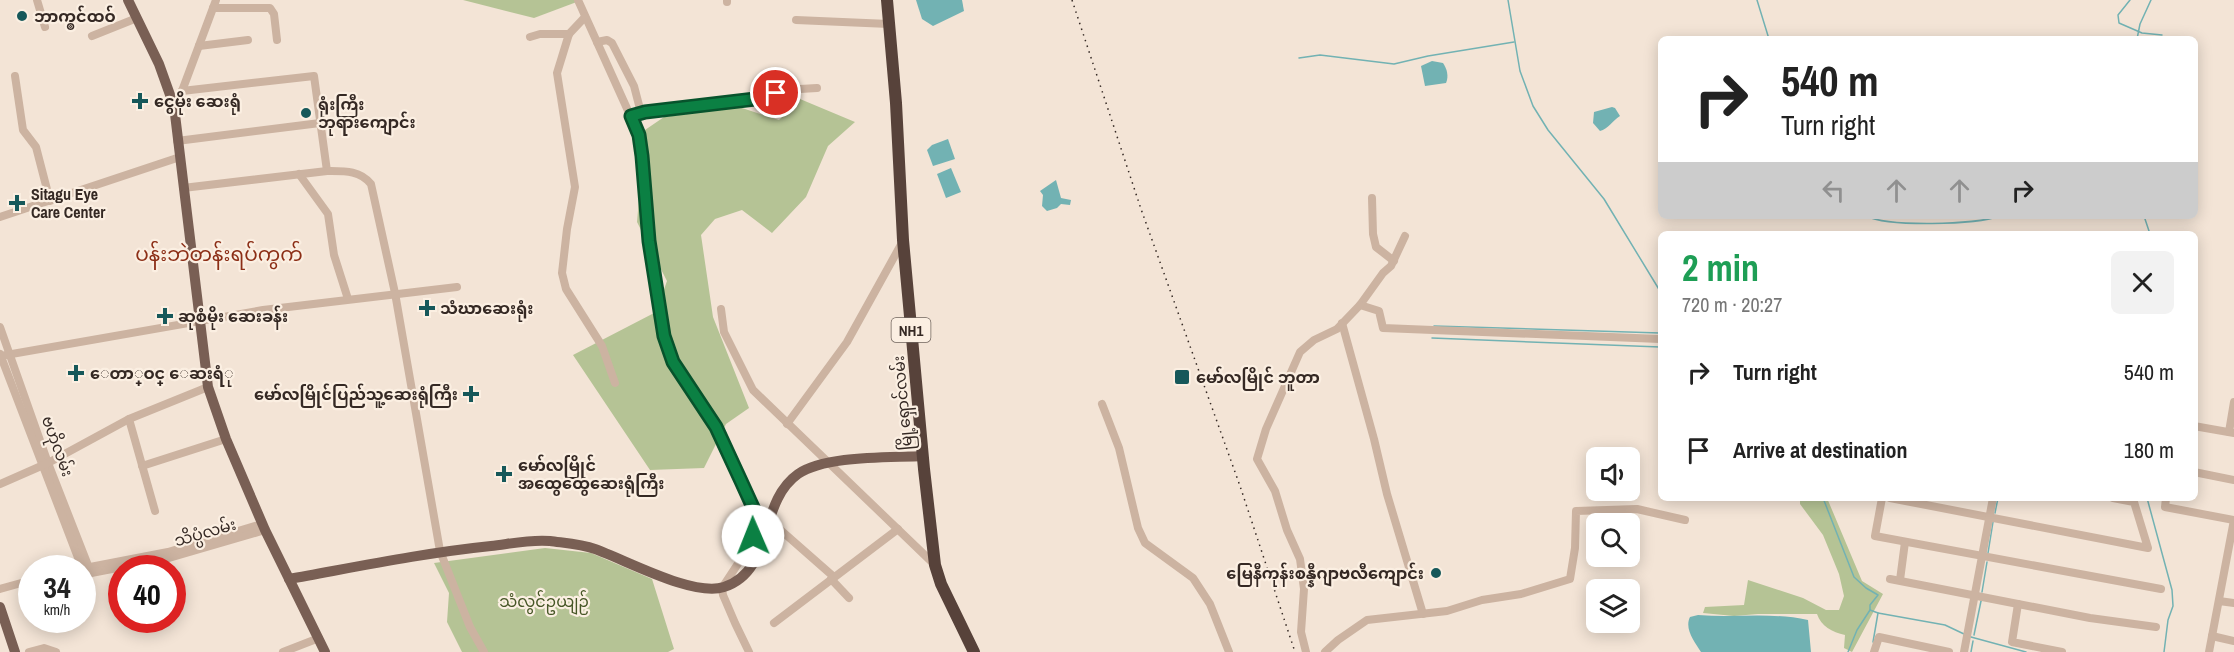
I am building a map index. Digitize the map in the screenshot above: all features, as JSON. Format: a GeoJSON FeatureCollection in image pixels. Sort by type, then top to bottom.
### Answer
{"type":"FeatureCollection","features":[{"type":"Feature","properties":{"kind":"highway","name":"မြို့ရှောင်လမ်း"},"geometry":{"type":"LineString","coordinates":[[887,0],[896,103],[903,240],[935,565],[941,584],[974,652]]}},
{"type":"Feature","properties":{"kind":"main road"},"geometry":{"type":"LineString","coordinates":[[128,0],[159,64],[174,106],[208,387],[226,439],[263,527],[325,652]]}},
{"type":"Feature","properties":{"kind":"main road"},"geometry":{"type":"LineString","coordinates":[[289,579],[440,551],[546,540],[592,548],[688,587],[722,588],[741,578],[752,568],[758,556],[768,519],[783,487],[800,473],[828,462],[923,456]]}},
{"type":"Feature","properties":{"kind":"main road"},"geometry":{"type":"LineString","coordinates":[[0,607],[15,652]]}},
{"type":"Feature","properties":{"kind":"street"},"geometry":{"type":"LineString","coordinates":[[37,0],[45,27]]}},
{"type":"Feature","properties":{"kind":"street"},"geometry":{"type":"LineString","coordinates":[[578,0],[639,135],[649,241],[664,336],[673,362],[716,427],[756,514],[753,536],[747,550],[722,588],[723,596],[749,652]]}},
{"type":"Feature","properties":{"kind":"street"},"geometry":{"type":"LineString","coordinates":[[174,106],[200,46],[214,4],[270,8],[273,11],[277,40]]}},
{"type":"Feature","properties":{"kind":"street"},"geometry":{"type":"LineString","coordinates":[[585,17],[569,34],[557,73],[574,187],[562,273],[566,289],[602,346],[615,383]]}},
{"type":"Feature","properties":{"kind":"street"},"geometry":{"type":"LineString","coordinates":[[92,36],[137,18]]}},
{"type":"Feature","properties":{"kind":"street"},"geometry":{"type":"LineString","coordinates":[[796,20],[889,24]]}},
{"type":"Feature","properties":{"kind":"street"},"geometry":{"type":"LineString","coordinates":[[530,37],[540,34],[569,34]]}},
{"type":"Feature","properties":{"kind":"street"},"geometry":{"type":"LineString","coordinates":[[200,46],[248,40]]}},
{"type":"Feature","properties":{"kind":"street"},"geometry":{"type":"LineString","coordinates":[[597,42],[607,40],[612,43],[634,86],[640,109],[645,112]]}},
{"type":"Feature","properties":{"kind":"street"},"geometry":{"type":"LineString","coordinates":[[15,76],[23,130],[36,147],[50,201]]}},
{"type":"Feature","properties":{"kind":"street"},"geometry":{"type":"LineString","coordinates":[[182,91],[314,76],[327,171]]}},
{"type":"Feature","properties":{"kind":"street"},"geometry":{"type":"LineString","coordinates":[[631,116],[645,112],[764,98],[783,90],[817,88]]}},
{"type":"Feature","properties":{"kind":"street"},"geometry":{"type":"LineString","coordinates":[[177,141],[320,123]]}},
{"type":"Feature","properties":{"kind":"street"},"geometry":{"type":"LineString","coordinates":[[0,217],[180,157]]}},
{"type":"Feature","properties":{"kind":"street"},"geometry":{"type":"LineString","coordinates":[[183,188],[327,171],[351,171],[365,177],[371,184],[395,293],[440,551],[471,627],[484,652]]}},
{"type":"Feature","properties":{"kind":"street"},"geometry":{"type":"LineString","coordinates":[[299,174],[328,214],[334,255],[348,299]]}},
{"type":"Feature","properties":{"kind":"street"},"geometry":{"type":"LineString","coordinates":[[1372,198],[1373,234],[1376,247],[1394,261]]}},
{"type":"Feature","properties":{"kind":"street"},"geometry":{"type":"LineString","coordinates":[[1306,652],[1301,632],[1304,589],[1300,559],[1287,530],[1275,492],[1257,459],[1266,429],[1300,352],[1314,340],[1337,329],[1360,305],[1394,261],[1405,236]]}},
{"type":"Feature","properties":{"kind":"street"},"geometry":{"type":"LineString","coordinates":[[787,424],[847,342],[903,240]]}},
{"type":"Feature","properties":{"kind":"street"},"geometry":{"type":"LineString","coordinates":[[2,355],[263,310],[457,287]]}},
{"type":"Feature","properties":{"kind":"street"},"geometry":{"type":"LineString","coordinates":[[1360,305],[1378,311],[1383,328],[1658,339]]}},
{"type":"Feature","properties":{"kind":"street"},"geometry":{"type":"LineString","coordinates":[[721,309],[724,332],[753,390],[935,565]]}},
{"type":"Feature","properties":{"kind":"street"},"geometry":{"type":"LineString","coordinates":[[1342,323],[1387,494],[1423,614]]}},
{"type":"Feature","properties":{"kind":"street","name":"ဗဟိုလမ်း"},"geometry":{"type":"LineString","coordinates":[[0,327],[2,355],[78,555]]}},
{"type":"Feature","properties":{"kind":"street"},"geometry":{"type":"LineString","coordinates":[[0,484],[45,464],[129,419],[208,387]]}},
{"type":"Feature","properties":{"kind":"street"},"geometry":{"type":"LineString","coordinates":[[2198,427],[2232,433],[2234,402]]}},
{"type":"Feature","properties":{"kind":"street"},"geometry":{"type":"LineString","coordinates":[[1102,404],[1119,448],[1138,528],[1145,543],[1193,578],[1210,604],[1229,652]]}},
{"type":"Feature","properties":{"kind":"street"},"geometry":{"type":"LineString","coordinates":[[129,419],[155,511]]}},
{"type":"Feature","properties":{"kind":"street"},"geometry":{"type":"LineString","coordinates":[[142,466],[226,439]]}},
{"type":"Feature","properties":{"kind":"street"},"geometry":{"type":"LineString","coordinates":[[2198,473],[2234,480]]}},
{"type":"Feature","properties":{"kind":"street"},"geometry":{"type":"LineString","coordinates":[[1881,501],[1875,536],[2161,589]]}},
{"type":"Feature","properties":{"kind":"street"},"geometry":{"type":"LineString","coordinates":[[1906,501],[2148,548],[2134,502],[2129,501]]}},
{"type":"Feature","properties":{"kind":"street"},"geometry":{"type":"LineString","coordinates":[[1964,652],[1992,501]]}},
{"type":"Feature","properties":{"kind":"street"},"geometry":{"type":"LineString","coordinates":[[2166,501],[2165,507],[2234,520],[2231,562],[2219,601],[2209,652]]}},
{"type":"Feature","properties":{"kind":"street"},"geometry":{"type":"LineString","coordinates":[[1325,652],[1367,620],[1385,620],[1447,611],[1482,600],[1521,594],[1570,579],[1575,548],[1576,511],[1637,509],[1685,520]]}},
{"type":"Feature","properties":{"kind":"street"},"geometry":{"type":"LineString","coordinates":[[768,519],[832,578],[849,597]]}},
{"type":"Feature","properties":{"kind":"street","name":"သိပ္ပံလမ်း"},"geometry":{"type":"LineString","coordinates":[[96,568],[263,527]]}},
{"type":"Feature","properties":{"kind":"street"},"geometry":{"type":"LineString","coordinates":[[774,623],[898,529]]}},
{"type":"Feature","properties":{"kind":"street"},"geometry":{"type":"LineString","coordinates":[[1900,580],[1905,542]]}},
{"type":"Feature","properties":{"kind":"street"},"geometry":{"type":"LineString","coordinates":[[1890,579],[2018,604],[2156,627]]}},
{"type":"Feature","properties":{"kind":"street"},"geometry":{"type":"LineString","coordinates":[[0,591],[18,584]]}},
{"type":"Feature","properties":{"kind":"street"},"geometry":{"type":"LineString","coordinates":[[0,591],[18,588]]}},
{"type":"Feature","properties":{"kind":"street"},"geometry":{"type":"LineString","coordinates":[[2219,601],[2234,603]]}},
{"type":"Feature","properties":{"kind":"street"},"geometry":{"type":"LineString","coordinates":[[2018,604],[2012,642],[2062,652]]}},
{"type":"Feature","properties":{"kind":"street"},"geometry":{"type":"LineString","coordinates":[[2212,636],[2234,641]]}},
{"type":"Feature","properties":{"kind":"street"},"geometry":{"type":"LineString","coordinates":[[1874,652],[1879,637],[1949,652]]}},
{"type":"Feature","properties":{"kind":"street"},"geometry":{"type":"LineString","coordinates":[[283,652],[319,638]]}},
{"type":"Feature","properties":{"kind":"street"},"geometry":{"type":"LineString","coordinates":[[29,652],[44,648],[56,652]]}},
{"type":"Feature","properties":{"kind":"green space"},"geometry":{"type":"Polygon","coordinates":[[[463,0],[582,0],[534,18],[463,0]]]}},
{"type":"Feature","properties":{"kind":"green space"},"geometry":{"type":"Polygon","coordinates":[[[800,99],[855,122],[828,146],[806,197],[772,233],[742,210],[715,219],[701,235],[713,317],[749,408],[726,424],[704,468],[650,470],[573,355],[656,312],[667,281],[637,222],[645,130],[664,117],[739,107],[779,120],[800,99]]]}},
{"type":"Feature","properties":{"kind":"green space"},"geometry":{"type":"Polygon","coordinates":[[[1800,501],[1828,501],[1862,581],[1883,594],[1852,652],[1844,648],[1845,635],[1828,628],[1817,614],[1734,616],[1703,613],[1705,607],[1744,605],[1748,580],[1803,598],[1826,610],[1839,610],[1844,596],[1839,574],[1823,535],[1800,501]]]}},
{"type":"Feature","properties":{"kind":"green space","name":"သံလွင်ဥယျဉ်"},"geometry":{"type":"Polygon","coordinates":[[[545,548],[591,553],[652,579],[674,649],[668,652],[462,652],[447,622],[449,593],[434,563],[545,548]]]}},
{"type":"Feature","properties":{"kind":"water"},"geometry":{"type":"Polygon","coordinates":[[[916,0],[962,0],[964,11],[933,26],[922,19],[916,0]]]}},
{"type":"Feature","properties":{"kind":"water"},"geometry":{"type":"Polygon","coordinates":[[[1432,61],[1443,63],[1447,73],[1446,83],[1425,86],[1421,66],[1432,61]]]}},
{"type":"Feature","properties":{"kind":"water"},"geometry":{"type":"Polygon","coordinates":[[[1612,107],[1620,116],[1600,131],[1593,123],[1594,112],[1612,107]]]}},
{"type":"Feature","properties":{"kind":"water"},"geometry":{"type":"Polygon","coordinates":[[[948,139],[955,159],[933,166],[927,150],[932,145],[948,139]]]}},
{"type":"Feature","properties":{"kind":"water"},"geometry":{"type":"Polygon","coordinates":[[[951,168],[961,192],[946,198],[937,174],[951,168]]]}},
{"type":"Feature","properties":{"kind":"water"},"geometry":{"type":"Polygon","coordinates":[[[1056,180],[1061,198],[1071,200],[1070,205],[1061,204],[1047,211],[1042,206],[1043,195],[1040,191],[1056,180]]]}},
{"type":"Feature","properties":{"kind":"water"},"geometry":{"type":"Polygon","coordinates":[[[1698,615],[1780,616],[1808,620],[1811,652],[1701,652],[1688,626],[1690,617],[1698,615]]]}},
{"type":"Feature","properties":{"kind":"waterway"},"geometry":{"type":"LineString","coordinates":[[1508,0],[1520,71],[1533,106],[1548,130],[1604,199],[1658,288]]}},
{"type":"Feature","properties":{"kind":"waterway"},"geometry":{"type":"LineString","coordinates":[[1757,0],[1768,36]]}},
{"type":"Feature","properties":{"kind":"waterway"},"geometry":{"type":"LineString","coordinates":[[2130,0],[2118,15],[2119,23],[2142,33],[2162,35]]}},
{"type":"Feature","properties":{"kind":"waterway"},"geometry":{"type":"LineString","coordinates":[[2138,36],[2140,24],[2151,0]]}},
{"type":"Feature","properties":{"kind":"waterway"},"geometry":{"type":"LineString","coordinates":[[1299,58],[1320,55],[1394,64],[1514,42]]}},
{"type":"Feature","properties":{"kind":"waterway"},"geometry":{"type":"LineString","coordinates":[[1874,219],[1932,224],[1988,219]]}},
{"type":"Feature","properties":{"kind":"waterway"},"geometry":{"type":"LineString","coordinates":[[2145,219],[2149,231]]}},
{"type":"Feature","properties":{"kind":"waterway"},"geometry":{"type":"LineString","coordinates":[[1434,326],[1658,333]]}},
{"type":"Feature","properties":{"kind":"waterway"},"geometry":{"type":"LineString","coordinates":[[1432,338],[1658,347]]}},
{"type":"Feature","properties":{"kind":"waterway"},"geometry":{"type":"LineString","coordinates":[[1824,501],[1854,577],[1878,595],[1870,605],[1870,610],[1878,613],[1873,642]]}},
{"type":"Feature","properties":{"kind":"waterway"},"geometry":{"type":"LineString","coordinates":[[1995,513],[1997,501]]}},
{"type":"Feature","properties":{"kind":"waterway"},"geometry":{"type":"LineString","coordinates":[[2148,501],[2172,590],[2173,606],[2168,620],[2164,652]]}},
{"type":"Feature","properties":{"kind":"waterway"},"geometry":{"type":"LineString","coordinates":[[1988,553],[1993,522]]}},
{"type":"Feature","properties":{"kind":"waterway"},"geometry":{"type":"LineString","coordinates":[[1982,592],[1987,562]]}},
{"type":"Feature","properties":{"kind":"waterway"},"geometry":{"type":"LineString","coordinates":[[1974,635],[1981,601]]}},
{"type":"Feature","properties":{"kind":"waterway"},"geometry":{"type":"LineString","coordinates":[[1848,652],[1857,630],[1870,610]]}},
{"type":"Feature","properties":{"kind":"waterway"},"geometry":{"type":"LineString","coordinates":[[1878,613],[1945,625],[1964,634]]}},
{"type":"Feature","properties":{"kind":"waterway"},"geometry":{"type":"LineString","coordinates":[[1971,637],[2026,652]]}},
{"type":"Feature","properties":{"kind":"waterway"},"geometry":{"type":"LineString","coordinates":[[1971,652],[1973,641]]}},
{"type":"Feature","properties":{"kind":"railway"},"geometry":{"type":"LineString","coordinates":[[1072,0],[1141,209],[1240,486],[1295,652]]}},
{"type":"Feature","properties":{"kind":"place","name":"ဘာက္ၜၚ်ထဝ်"},"geometry":{"type":"Point","coordinates":[22,16]}},
{"type":"Feature","properties":{"kind":"place","name":"ငွေမိုး ဆေးရုံ"},"geometry":{"type":"Point","coordinates":[140,101]}},
{"type":"Feature","properties":{"kind":"place","name":"ရုံးကြီး ဘုရားကျောင်း"},"geometry":{"type":"Point","coordinates":[306,113]}},
{"type":"Feature","properties":{"kind":"place","name":"Sitagu Eye Care Center"},"geometry":{"type":"Point","coordinates":[17,203]}},
{"type":"Feature","properties":{"kind":"place","name":"သံဃာဆေးရုံး"},"geometry":{"type":"Point","coordinates":[427,308]}},
{"type":"Feature","properties":{"kind":"place","name":"ဆုစံမိုး ဆေးခန်း"},"geometry":{"type":"Point","coordinates":[165,316]}},
{"type":"Feature","properties":{"kind":"place","name":"ေတာ္ဝင္ ေဆးရံု"},"geometry":{"type":"Point","coordinates":[76,373]}},
{"type":"Feature","properties":{"kind":"place","name":"မော်လမြိုင် ဘူတာ"},"geometry":{"type":"Point","coordinates":[1182,377]}},
{"type":"Feature","properties":{"kind":"place","name":"မော်လမြိုင်ပြည်သူ့ဆေးရုံကြီး"},"geometry":{"type":"Point","coordinates":[471,394]}},
{"type":"Feature","properties":{"kind":"place","name":"မော်လမြိုင် အထွေထွေဆေးရုံကြီး"},"geometry":{"type":"Point","coordinates":[504,474]}},
{"type":"Feature","properties":{"kind":"place","name":"မြေနီကုန်းစန္နီဂျာဗလီကျောင်း"},"geometry":{"type":"Point","coordinates":[1436,573]}},
{"type":"Feature","properties":{"kind":"district","name":"ပန်းဘဲတန်းရပ်ကွက်"},"geometry":{"type":"Point","coordinates":[219,253]}},
{"type":"Feature","properties":{"kind":"route"},"geometry":{"type":"LineString","coordinates":[[753,536],[756,514],[716,427],[681,377],[664,336],[649,241],[639,135],[631,116],[645,112],[764,98],[776,93]]}}]}
